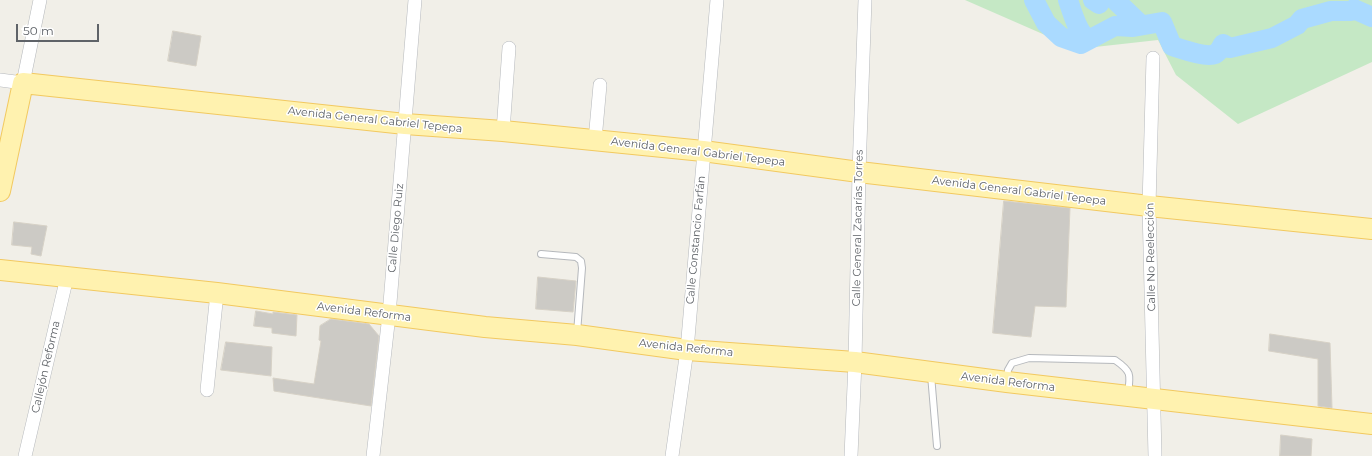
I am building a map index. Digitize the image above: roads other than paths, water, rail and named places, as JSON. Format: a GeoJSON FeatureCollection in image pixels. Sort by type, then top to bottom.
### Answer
{"type":"FeatureCollection","features":[{"type":"Feature","properties":{"kind":"main road","name":"Avenida General Gabriel Tepepa"},"geometry":{"type":"LineString","coordinates":[[23,83],[405,124],[503,131],[703,151],[858,172],[1149,206],[1372,229]]}},
{"type":"Feature","properties":{"kind":"main road"},"geometry":{"type":"LineString","coordinates":[[0,191],[23,83]]}},
{"type":"Feature","properties":{"kind":"main road","name":"Avenida Reforma"},"geometry":{"type":"LineString","coordinates":[[0,270],[217,293],[485,327],[577,335],[687,350],[855,362],[1006,382],[1372,424]]}},
{"type":"Feature","properties":{"kind":"street"},"geometry":{"type":"LineString","coordinates":[[0,80],[23,83],[40,0]]}},
{"type":"Feature","properties":{"kind":"street","name":"Calle Diego Ruiz"},"geometry":{"type":"LineString","coordinates":[[373,456],[389,315],[415,0]]}},
{"type":"Feature","properties":{"kind":"street","name":"Calle Constancio Farfán"},"geometry":{"type":"LineString","coordinates":[[672,456],[687,350],[717,0]]}},
{"type":"Feature","properties":{"kind":"street","name":"Calle General Zacarías Torres"},"geometry":{"type":"LineString","coordinates":[[851,456],[855,362],[858,172],[865,0]]}},
{"type":"Feature","properties":{"kind":"street"},"geometry":{"type":"LineString","coordinates":[[503,131],[509,48]]}},
{"type":"Feature","properties":{"kind":"street","name":"Calle No Reelección"},"geometry":{"type":"LineString","coordinates":[[1153,58],[1149,206],[1155,456]]}},
{"type":"Feature","properties":{"kind":"street"},"geometry":{"type":"LineString","coordinates":[[595,140],[600,84]]}},
{"type":"Feature","properties":{"kind":"street","name":"Callejón Reforma"},"geometry":{"type":"LineString","coordinates":[[24,456],[67,277]]}},
{"type":"Feature","properties":{"kind":"street"},"geometry":{"type":"LineString","coordinates":[[207,390],[217,293]]}},
{"type":"Feature","properties":{"kind":"lane"},"geometry":{"type":"LineString","coordinates":[[541,254],[576,257],[581,261],[582,268],[577,335]]}},
{"type":"Feature","properties":{"kind":"lane"},"geometry":{"type":"LineString","coordinates":[[1006,382],[1008,370],[1012,363],[1019,360],[1030,358],[1115,360],[1126,367],[1130,378],[1127,396]]}},
{"type":"Feature","properties":{"kind":"lane"},"geometry":{"type":"LineString","coordinates":[[930,372],[937,446]]}},
{"type":"Feature","properties":{"kind":"waterway"},"geometry":{"type":"LineString","coordinates":[[1034,0],[1046,23],[1061,37],[1081,44],[1115,26],[1133,27],[1162,22],[1172,46],[1206,55],[1215,54],[1220,50],[1223,44],[1230,48],[1272,38],[1297,25],[1302,19],[1331,11],[1351,11],[1354,9],[1372,17]]}},
{"type":"Feature","properties":{"kind":"waterway"},"geometry":{"type":"LineString","coordinates":[[1068,0],[1079,28],[1085,37],[1089,39]]}},
{"type":"Feature","properties":{"kind":"waterway"},"geometry":{"type":"LineString","coordinates":[[1093,0],[1099,4]]}},
{"type":"Feature","properties":{"kind":"waterway"},"geometry":{"type":"LineString","coordinates":[[1115,0],[1141,25]]}}]}
